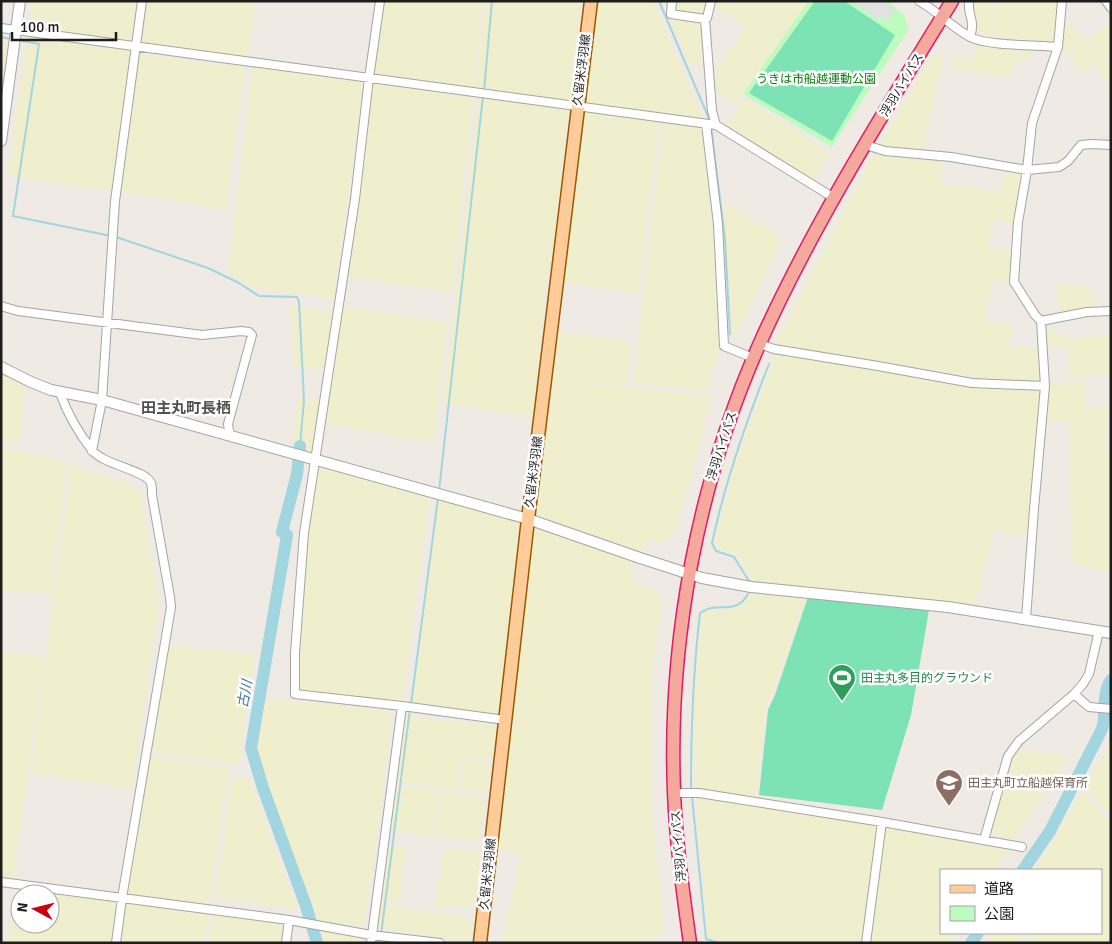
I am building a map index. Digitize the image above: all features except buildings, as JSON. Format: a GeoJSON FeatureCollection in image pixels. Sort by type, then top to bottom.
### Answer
{"type":"FeatureCollection","features":[{"type":"Feature","properties":{"kind":"highway","name":"浮羽バイパス"},"geometry":{"type":"LineString","coordinates":[[690,943],[678,850],[674,793],[674,717],[680,638],[690,574],[708,491],[736,402],[753,358],[791,277],[834,198],[952,1]]}},
{"type":"Feature","properties":{"kind":"main road","name":"久留米浮羽線"},"geometry":{"type":"LineString","coordinates":[[480,943],[528,519],[591,1]]}},
{"type":"Feature","properties":{"kind":"street"},"geometry":{"type":"LineString","coordinates":[[1,141],[20,1]]}},
{"type":"Feature","properties":{"kind":"street"},"geometry":{"type":"LineString","coordinates":[[92,451],[102,400],[115,201],[142,1]]}},
{"type":"Feature","properties":{"kind":"street"},"geometry":{"type":"LineString","coordinates":[[380,1],[355,199],[304,533],[295,653],[295,694],[505,720]]}},
{"type":"Feature","properties":{"kind":"street"},"geometry":{"type":"LineString","coordinates":[[672,1],[671,14],[704,19]]}},
{"type":"Feature","properties":{"kind":"street"},"geometry":{"type":"LineString","coordinates":[[711,1],[707,18],[704,19],[712,111],[711,125],[724,346],[753,358]]}},
{"type":"Feature","properties":{"kind":"street"},"geometry":{"type":"LineString","coordinates":[[919,1],[970,37],[983,42],[1058,47]]}},
{"type":"Feature","properties":{"kind":"street"},"geometry":{"type":"LineString","coordinates":[[970,1],[969,6],[974,27],[970,37]]}},
{"type":"Feature","properties":{"kind":"street"},"geometry":{"type":"LineString","coordinates":[[1026,619],[1045,386],[1041,322],[1014,282],[1018,222],[1027,170],[1032,123],[1058,47],[1062,1]]}},
{"type":"Feature","properties":{"kind":"street"},"geometry":{"type":"LineString","coordinates":[[1106,1],[1111,8]]}},
{"type":"Feature","properties":{"kind":"street"},"geometry":{"type":"LineString","coordinates":[[1,28],[711,125],[834,198]]}},
{"type":"Feature","properties":{"kind":"street"},"geometry":{"type":"LineString","coordinates":[[866,145],[885,151],[951,157],[1027,170],[1059,167],[1068,161],[1081,145],[1111,145]]}},
{"type":"Feature","properties":{"kind":"street"},"geometry":{"type":"LineString","coordinates":[[1,306],[202,336],[242,331],[249,332],[252,335],[228,424],[230,436]]}},
{"type":"Feature","properties":{"kind":"street"},"geometry":{"type":"LineString","coordinates":[[1041,322],[1087,312],[1111,311]]}},
{"type":"Feature","properties":{"kind":"street"},"geometry":{"type":"LineString","coordinates":[[760,344],[774,349],[972,383],[1045,386]]}},
{"type":"Feature","properties":{"kind":"street"},"geometry":{"type":"LineString","coordinates":[[1,367],[31,382],[60,393],[102,400],[528,519],[690,574],[751,587],[948,607],[1111,633]]}},
{"type":"Feature","properties":{"kind":"street"},"geometry":{"type":"LineString","coordinates":[[60,393],[70,418],[92,451],[107,461],[146,476],[151,483],[171,607],[116,943]]}},
{"type":"Feature","properties":{"kind":"street"},"geometry":{"type":"LineString","coordinates":[[984,840],[1008,756],[1033,727],[1074,694],[1089,674],[1099,631]]}},
{"type":"Feature","properties":{"kind":"street"},"geometry":{"type":"LineString","coordinates":[[1074,694],[1089,707],[1111,709]]}},
{"type":"Feature","properties":{"kind":"street"},"geometry":{"type":"LineString","coordinates":[[371,939],[402,706]]}},
{"type":"Feature","properties":{"kind":"street"},"geometry":{"type":"LineString","coordinates":[[674,793],[699,793],[882,822],[1022,847]]}},
{"type":"Feature","properties":{"kind":"street"},"geometry":{"type":"LineString","coordinates":[[866,943],[882,822]]}},
{"type":"Feature","properties":{"kind":"street"},"geometry":{"type":"LineString","coordinates":[[1,882],[289,920],[371,939],[440,943]]}},
{"type":"Feature","properties":{"kind":"street"},"geometry":{"type":"LineString","coordinates":[[286,943],[289,920]]}},
{"type":"Feature","properties":{"kind":"green space"},"geometry":{"type":"Polygon","coordinates":[[[31,1],[142,1],[137,47],[27,32],[31,1]]]}},
{"type":"Feature","properties":{"kind":"green space"},"geometry":{"type":"Polygon","coordinates":[[[147,1],[256,1],[248,58],[142,42],[147,1]]]}},
{"type":"Feature","properties":{"kind":"green space"},"geometry":{"type":"Polygon","coordinates":[[[383,1],[483,1],[474,88],[373,75],[383,1]]]}},
{"type":"Feature","properties":{"kind":"green space"},"geometry":{"type":"Polygon","coordinates":[[[486,1],[581,1],[570,102],[476,90],[486,1]]]}},
{"type":"Feature","properties":{"kind":"green space"},"geometry":{"type":"Polygon","coordinates":[[[594,1],[653,1],[704,120],[582,104],[594,1]]]}},
{"type":"Feature","properties":{"kind":"green space"},"geometry":{"type":"Polygon","coordinates":[[[675,1],[709,1],[705,16],[674,12],[675,1]]]}},
{"type":"Feature","properties":{"kind":"green space"},"geometry":{"type":"Polygon","coordinates":[[[717,1],[809,1],[735,104],[714,90],[714,73],[745,27],[715,7],[717,1]]]}},
{"type":"Feature","properties":{"kind":"green space","name":"うきは市船越運動公園"},"geometry":{"type":"Polygon","coordinates":[[[809,1],[891,1],[893,6],[904,15],[909,29],[832,147],[743,94],[809,1]]]}},
{"type":"Feature","properties":{"kind":"green space","name":"うきは市船越運動公園"},"geometry":{"type":"Polygon","coordinates":[[[815,1],[844,1],[895,35],[832,141],[749,93],[815,1]]]}},
{"type":"Feature","properties":{"kind":"green space"},"geometry":{"type":"Polygon","coordinates":[[[974,1],[991,1],[996,37],[981,36],[971,5],[974,1]]]}},
{"type":"Feature","properties":{"kind":"green space"},"geometry":{"type":"Polygon","coordinates":[[[993,1],[1058,1],[1056,42],[998,37],[993,1]]]}},
{"type":"Feature","properties":{"kind":"green space"},"geometry":{"type":"Polygon","coordinates":[[[670,17],[702,22],[706,60],[690,65],[670,17]]]}},
{"type":"Feature","properties":{"kind":"green space"},"geometry":{"type":"Polygon","coordinates":[[[1111,22],[1111,54],[1107,58],[1088,39],[1111,22]]]}},
{"type":"Feature","properties":{"kind":"green space"},"geometry":{"type":"Polygon","coordinates":[[[1069,23],[1080,35],[1077,47],[1062,44],[1064,26],[1069,23]]]}},
{"type":"Feature","properties":{"kind":"green space"},"geometry":{"type":"Polygon","coordinates":[[[1082,36],[1108,62],[1111,60],[1111,84],[1078,48],[1082,36]]]}},
{"type":"Feature","properties":{"kind":"green space"},"geometry":{"type":"Polygon","coordinates":[[[1,37],[8,38],[1,88],[1,37]]]}},
{"type":"Feature","properties":{"kind":"green space"},"geometry":{"type":"Polygon","coordinates":[[[27,37],[133,50],[112,191],[8,176],[27,37]]]}},
{"type":"Feature","properties":{"kind":"green space"},"geometry":{"type":"Polygon","coordinates":[[[981,44],[1019,47],[1011,78],[952,68],[954,57],[969,58],[981,44]]]}},
{"type":"Feature","properties":{"kind":"green space"},"geometry":{"type":"Polygon","coordinates":[[[1062,46],[1077,48],[1093,69],[1089,71],[1077,70],[1073,56],[1061,49],[1062,46]]]}},
{"type":"Feature","properties":{"kind":"green space"},"geometry":{"type":"Polygon","coordinates":[[[1022,47],[1034,48],[1031,59],[1025,59],[1023,64],[1017,63],[1022,47]]]}},
{"type":"Feature","properties":{"kind":"green space"},"geometry":{"type":"Polygon","coordinates":[[[138,54],[245,67],[226,210],[120,191],[138,54]]]}},
{"type":"Feature","properties":{"kind":"green space"},"geometry":{"type":"Polygon","coordinates":[[[931,56],[944,56],[922,152],[879,147],[931,56]]]}},
{"type":"Feature","properties":{"kind":"green space"},"geometry":{"type":"Polygon","coordinates":[[[252,67],[364,82],[334,299],[251,287],[228,272],[252,67]]]}},
{"type":"Feature","properties":{"kind":"green space"},"geometry":{"type":"Polygon","coordinates":[[[373,82],[473,98],[453,292],[347,277],[373,82]]]}},
{"type":"Feature","properties":{"kind":"green space"},"geometry":{"type":"Polygon","coordinates":[[[478,98],[568,110],[554,249],[547,249],[546,252],[553,253],[550,274],[547,274],[533,417],[443,403],[478,98]]]}},
{"type":"Feature","properties":{"kind":"green space"},"geometry":{"type":"Polygon","coordinates":[[[745,98],[830,153],[813,181],[725,125],[745,98]]]}},
{"type":"Feature","properties":{"kind":"green space"},"geometry":{"type":"Polygon","coordinates":[[[582,111],[659,123],[638,293],[563,282],[582,111]]]}},
{"type":"Feature","properties":{"kind":"green space"},"geometry":{"type":"Polygon","coordinates":[[[663,122],[703,127],[717,289],[720,349],[707,391],[633,383],[663,122]]]}},
{"type":"Feature","properties":{"kind":"green space"},"geometry":{"type":"Polygon","coordinates":[[[873,155],[943,160],[939,182],[1000,193],[1007,168],[1022,171],[1015,225],[994,219],[988,247],[1012,252],[1011,282],[993,280],[984,320],[1012,325],[1009,347],[1040,348],[1044,379],[1004,381],[775,344],[873,155]]]}},
{"type":"Feature","properties":{"kind":"green space"},"geometry":{"type":"Polygon","coordinates":[[[726,202],[782,238],[736,336],[733,335],[724,211],[726,202]]]}},
{"type":"Feature","properties":{"kind":"green space"},"geometry":{"type":"Polygon","coordinates":[[[1056,283],[1080,285],[1090,290],[1095,301],[1094,309],[1060,313],[1056,283]]]}},
{"type":"Feature","properties":{"kind":"green space"},"geometry":{"type":"Polygon","coordinates":[[[290,306],[333,313],[325,370],[293,366],[290,306]]]}},
{"type":"Feature","properties":{"kind":"green space"},"geometry":{"type":"Polygon","coordinates":[[[342,307],[448,322],[434,443],[322,423],[342,307]]]}},
{"type":"Feature","properties":{"kind":"green space"},"geometry":{"type":"Polygon","coordinates":[[[1046,325],[1070,340],[1106,335],[1111,332],[1111,373],[1070,378],[1067,348],[1048,347],[1046,325]]]}},
{"type":"Feature","properties":{"kind":"green space"},"geometry":{"type":"Polygon","coordinates":[[[556,331],[632,342],[627,386],[549,380],[556,331]]]}},
{"type":"Feature","properties":{"kind":"green space"},"geometry":{"type":"Polygon","coordinates":[[[776,354],[970,385],[1042,389],[1032,525],[1020,536],[994,530],[975,607],[753,581],[736,555],[718,549],[715,540],[734,465],[776,354]]]}},
{"type":"Feature","properties":{"kind":"green space"},"geometry":{"type":"Polygon","coordinates":[[[1,372],[27,388],[22,400],[24,404],[19,443],[1,441],[1,372]]]}},
{"type":"Feature","properties":{"kind":"green space"},"geometry":{"type":"Polygon","coordinates":[[[1087,380],[1085,407],[1107,408],[1106,456],[1111,457],[1111,572],[1072,563],[1069,421],[1047,420],[1048,384],[1087,380]]]}},
{"type":"Feature","properties":{"kind":"green space"},"geometry":{"type":"Polygon","coordinates":[[[549,381],[713,396],[675,532],[666,541],[650,542],[636,553],[541,520],[534,509],[549,381]]]}},
{"type":"Feature","properties":{"kind":"green space"},"geometry":{"type":"Polygon","coordinates":[[[297,397],[320,400],[312,453],[293,448],[297,397]]]}},
{"type":"Feature","properties":{"kind":"green space"},"geometry":{"type":"Polygon","coordinates":[[[1,449],[36,454],[67,464],[51,595],[1,589],[1,449]]]}},
{"type":"Feature","properties":{"kind":"green space"},"geometry":{"type":"Polygon","coordinates":[[[71,464],[140,489],[159,606],[132,789],[31,773],[71,464]]]}},
{"type":"Feature","properties":{"kind":"green space"},"geometry":{"type":"Polygon","coordinates":[[[315,464],[430,497],[402,706],[298,695],[296,648],[304,542],[315,464]]]}},
{"type":"Feature","properties":{"kind":"green space"},"geometry":{"type":"Polygon","coordinates":[[[438,499],[524,525],[505,717],[411,704],[438,499]]]}},
{"type":"Feature","properties":{"kind":"green space"},"geometry":{"type":"Polygon","coordinates":[[[533,526],[630,560],[634,584],[653,590],[662,598],[652,674],[651,801],[664,926],[660,937],[642,941],[641,943],[502,943],[521,854],[495,850],[533,526]]]}},
{"type":"Feature","properties":{"kind":"green space"},"geometry":{"type":"Polygon","coordinates":[[[752,593],[805,599],[766,708],[756,799],[695,789],[694,699],[702,615],[706,611],[735,610],[752,593]]]}},
{"type":"Feature","properties":{"kind":"green space","name":"田主丸多目的グラウンド"},"geometry":{"type":"Polygon","coordinates":[[[808,597],[929,610],[911,715],[882,810],[759,795],[768,710],[775,695],[808,597]]]}},
{"type":"Feature","properties":{"kind":"green space"},"geometry":{"type":"Polygon","coordinates":[[[164,644],[255,655],[244,723],[240,765],[146,752],[164,644]]]}},
{"type":"Feature","properties":{"kind":"green space"},"geometry":{"type":"Polygon","coordinates":[[[1,651],[44,657],[13,883],[1,882],[1,651]]]}},
{"type":"Feature","properties":{"kind":"green space"},"geometry":{"type":"Polygon","coordinates":[[[261,697],[392,712],[364,926],[319,920],[294,857],[253,741],[261,697]]]}},
{"type":"Feature","properties":{"kind":"green space"},"geometry":{"type":"Polygon","coordinates":[[[405,715],[497,726],[492,760],[462,758],[458,790],[396,782],[405,715]]]}},
{"type":"Feature","properties":{"kind":"green space"},"geometry":{"type":"Polygon","coordinates":[[[1111,737],[1111,816],[1085,787],[1108,748],[1111,737]]]}},
{"type":"Feature","properties":{"kind":"green space"},"geometry":{"type":"Polygon","coordinates":[[[1016,749],[1068,756],[1016,837],[990,833],[1016,749]]]}},
{"type":"Feature","properties":{"kind":"green space"},"geometry":{"type":"Polygon","coordinates":[[[145,757],[231,767],[223,805],[209,906],[126,895],[136,825],[139,825],[145,757]]]}},
{"type":"Feature","properties":{"kind":"green space"},"geometry":{"type":"Polygon","coordinates":[[[464,761],[491,763],[486,794],[461,789],[464,761]]]}},
{"type":"Feature","properties":{"kind":"green space"},"geometry":{"type":"Polygon","coordinates":[[[232,778],[251,780],[285,877],[299,909],[215,898],[232,778]]]}},
{"type":"Feature","properties":{"kind":"green space"},"geometry":{"type":"Polygon","coordinates":[[[396,785],[441,791],[433,837],[390,831],[396,785]]]}},
{"type":"Feature","properties":{"kind":"green space"},"geometry":{"type":"Polygon","coordinates":[[[443,791],[483,798],[484,808],[478,842],[436,837],[443,791]]]}},
{"type":"Feature","properties":{"kind":"green space"},"geometry":{"type":"Polygon","coordinates":[[[1083,792],[1111,824],[1111,943],[1037,943],[1024,934],[1102,934],[1102,869],[1035,869],[1083,792]]]}},
{"type":"Feature","properties":{"kind":"green space"},"geometry":{"type":"Polygon","coordinates":[[[696,797],[874,824],[1011,848],[997,869],[940,869],[940,934],[954,934],[948,943],[731,943],[708,937],[696,797]]]}},
{"type":"Feature","properties":{"kind":"green space"},"geometry":{"type":"Polygon","coordinates":[[[387,845],[406,849],[400,903],[379,900],[387,845]]]}},
{"type":"Feature","properties":{"kind":"green space"},"geometry":{"type":"Polygon","coordinates":[[[444,848],[482,853],[478,893],[464,894],[474,894],[473,904],[434,908],[444,848]]]}},
{"type":"Feature","properties":{"kind":"green space"},"geometry":{"type":"Polygon","coordinates":[[[60,894],[117,901],[112,943],[8,943],[10,929],[10,934],[60,934],[60,894]]]}},
{"type":"Feature","properties":{"kind":"green space"},"geometry":{"type":"Polygon","coordinates":[[[127,903],[210,914],[205,943],[121,943],[127,903]]]}},
{"type":"Feature","properties":{"kind":"green space"},"geometry":{"type":"Polygon","coordinates":[[[380,904],[473,918],[470,941],[376,928],[380,904]]]}},
{"type":"Feature","properties":{"kind":"green space"},"geometry":{"type":"Polygon","coordinates":[[[212,914],[286,924],[284,943],[209,943],[212,914]]]}},
{"type":"Feature","properties":{"kind":"green space"},"geometry":{"type":"Polygon","coordinates":[[[321,929],[362,935],[361,943],[324,943],[321,929]]]}},
{"type":"Feature","properties":{"kind":"green space"},"geometry":{"type":"Polygon","coordinates":[[[992,934],[1016,934],[1025,943],[985,943],[992,934]]]}},
{"type":"Feature","properties":{"kind":"shaded area"},"geometry":{"type":"Polygon","coordinates":[[[851,1],[884,1],[894,9],[888,21],[880,16],[878,20],[851,1]]]}},
{"type":"Feature","properties":{"kind":"waterway"},"geometry":{"type":"LineString","coordinates":[[484,91],[492,1]]}},
{"type":"Feature","properties":{"kind":"waterway"},"geometry":{"type":"LineString","coordinates":[[659,1],[710,121]]}},
{"type":"Feature","properties":{"kind":"waterway"},"geometry":{"type":"LineString","coordinates":[[1,37],[11,39]]}},
{"type":"Feature","properties":{"kind":"waterway"},"geometry":{"type":"LineString","coordinates":[[18,40],[39,44],[13,216],[111,236]]}},
{"type":"Feature","properties":{"kind":"waterway"},"geometry":{"type":"LineString","coordinates":[[439,491],[483,96]]}},
{"type":"Feature","properties":{"kind":"waterway"},"geometry":{"type":"LineString","coordinates":[[711,126],[725,239],[730,334]]}},
{"type":"Feature","properties":{"kind":"waterway"},"geometry":{"type":"LineString","coordinates":[[116,237],[208,268],[239,283],[259,296],[297,297],[299,302],[304,400],[300,446]]}},
{"type":"Feature","properties":{"kind":"waterway"},"geometry":{"type":"LineString","coordinates":[[749,581],[734,557],[716,551],[712,543],[723,497],[737,452],[769,364]]}},
{"type":"Feature","properties":{"kind":"waterway","name":"古川"},"geometry":{"type":"LineString","coordinates":[[300,446],[297,474],[282,532],[287,535],[251,748],[317,943]]}},
{"type":"Feature","properties":{"kind":"waterway"},"geometry":{"type":"LineString","coordinates":[[411,704],[438,498]]}},
{"type":"Feature","properties":{"kind":"waterway"},"geometry":{"type":"LineString","coordinates":[[691,789],[693,701],[700,613],[707,609],[738,605],[748,594]]}},
{"type":"Feature","properties":{"kind":"waterway"},"geometry":{"type":"LineString","coordinates":[[1024,869],[1050,831],[1102,729],[1106,691],[1111,680]]}},
{"type":"Feature","properties":{"kind":"waterway"},"geometry":{"type":"LineString","coordinates":[[381,935],[410,709]]}},
{"type":"Feature","properties":{"kind":"waterway"},"geometry":{"type":"LineString","coordinates":[[692,796],[706,939],[719,943]]}},
{"type":"Feature","properties":{"kind":"waterway"},"geometry":{"type":"LineString","coordinates":[[971,943],[977,934]]}},
{"type":"Feature","properties":{"kind":"place","name":"田主丸多目的グラウンド"},"geometry":{"type":"Point","coordinates":[842,702]}},
{"type":"Feature","properties":{"kind":"place","name":"田主丸町立船越保育所"},"geometry":{"type":"Point","coordinates":[949,807]}},
{"type":"Feature","properties":{"kind":"district","name":"田主丸町長栖"},"geometry":{"type":"Point","coordinates":[186,408]}}]}
